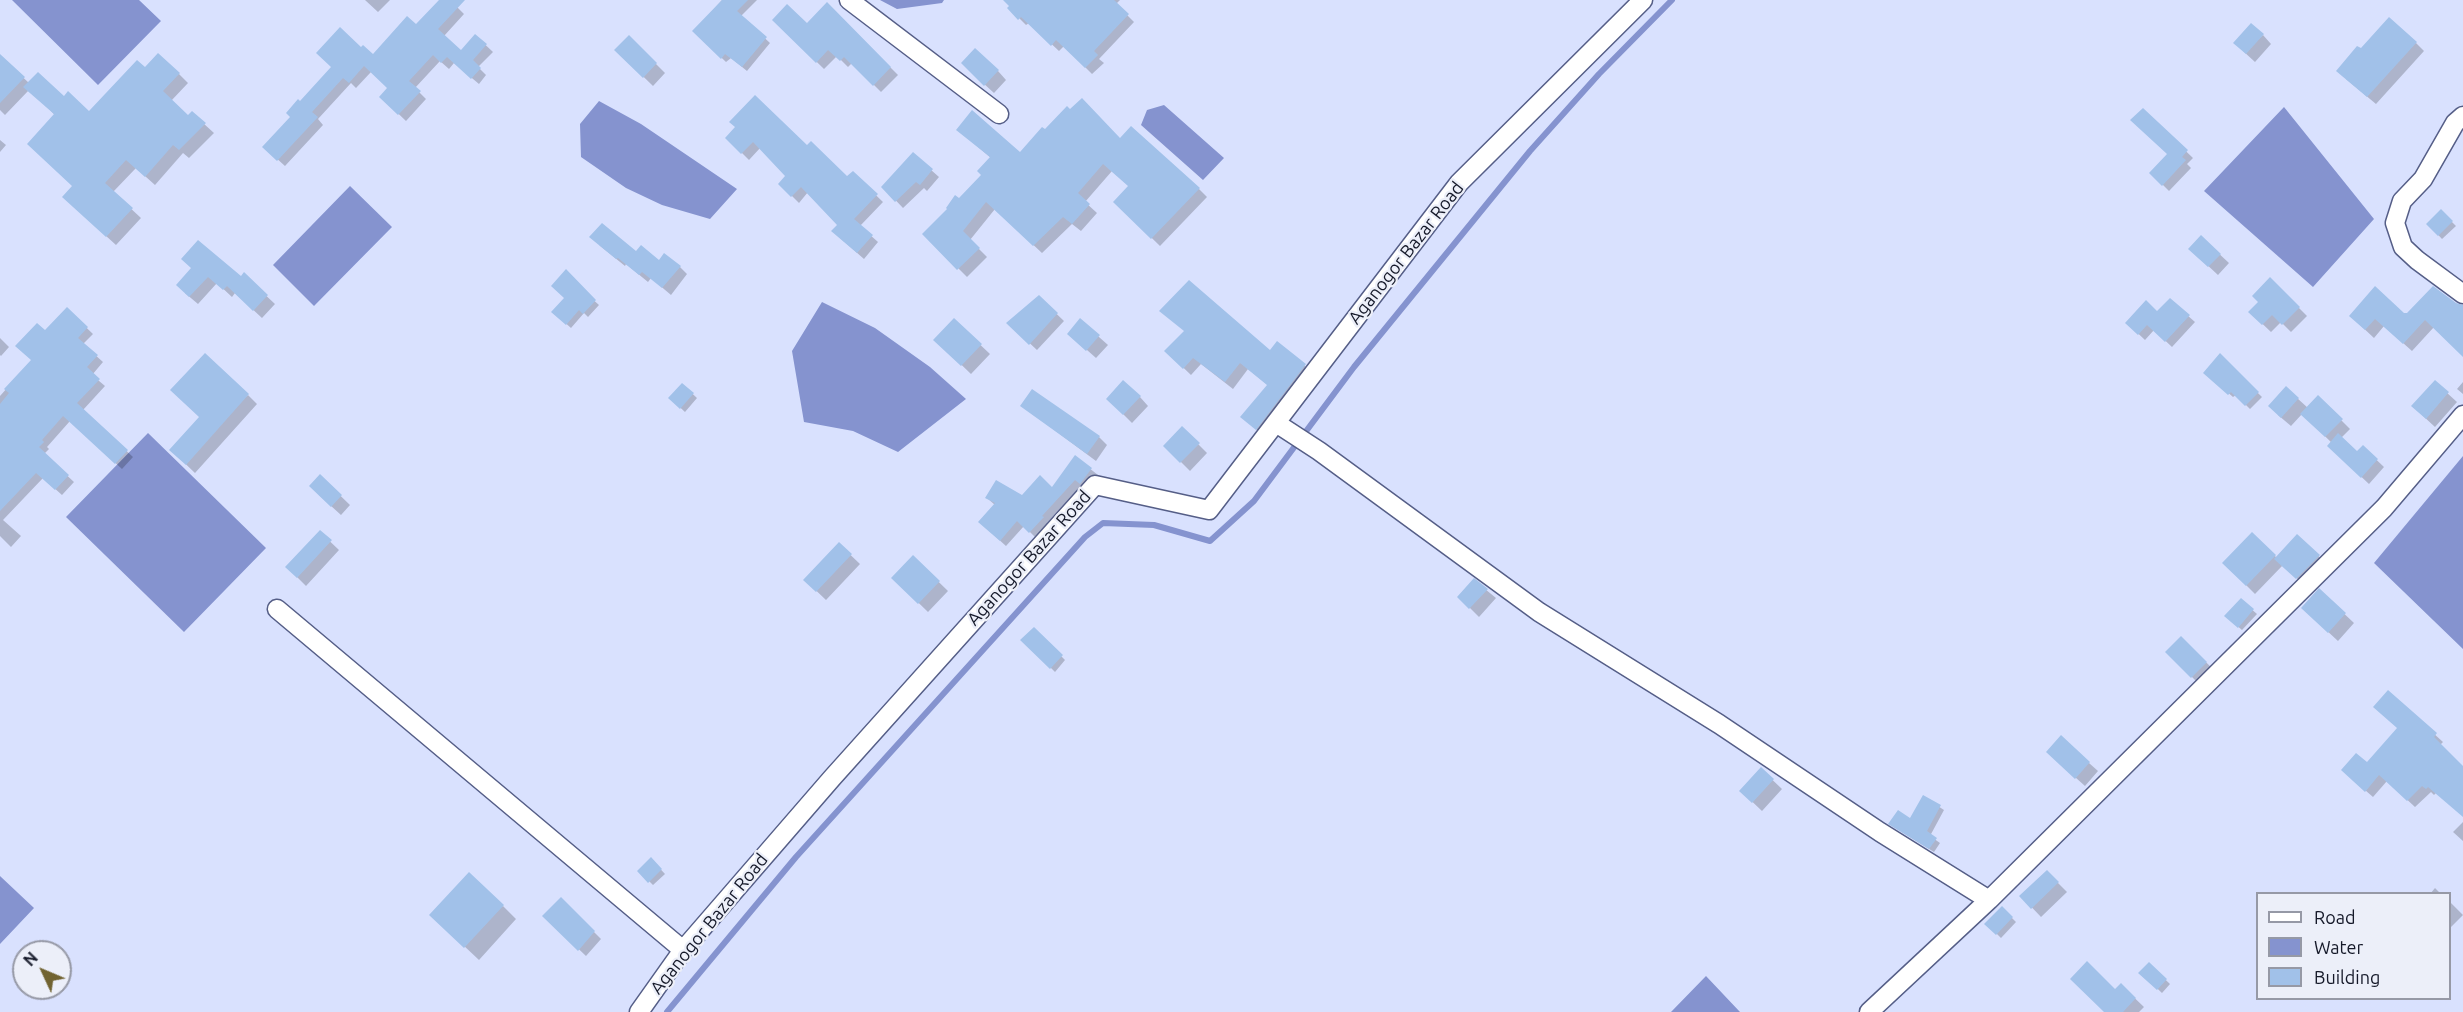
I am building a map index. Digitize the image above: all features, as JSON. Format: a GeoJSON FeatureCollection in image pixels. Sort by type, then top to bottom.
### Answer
{"type":"FeatureCollection","features":[{"type":"Feature","properties":{"kind":"street"},"geometry":{"type":"LineString","coordinates":[[849,0],[999,114]]}},
{"type":"Feature","properties":{"kind":"street","name":"Aganogor Bazar Road"},"geometry":{"type":"LineString","coordinates":[[639,1012],[683,950],[832,778],[1095,485],[1209,510],[1283,427],[1459,183],[1643,0]]}},
{"type":"Feature","properties":{"kind":"street"},"geometry":{"type":"LineString","coordinates":[[2463,116],[2455,123],[2423,180],[2402,201],[2395,223],[2403,247],[2416,260],[2463,294]]}},
{"type":"Feature","properties":{"kind":"street"},"geometry":{"type":"LineString","coordinates":[[1869,1012],[1989,900],[2384,508],[2463,415]]}},
{"type":"Feature","properties":{"kind":"street"},"geometry":{"type":"LineString","coordinates":[[1283,427],[1539,612],[1719,724],[1880,832],[1989,900]]}},
{"type":"Feature","properties":{"kind":"street"},"geometry":{"type":"LineString","coordinates":[[277,609],[683,950]]}},
{"type":"Feature","properties":{"kind":"water"},"geometry":{"type":"Polygon","coordinates":[[[12,0],[139,0],[161,21],[98,85],[12,0]]]}},
{"type":"Feature","properties":{"kind":"water"},"geometry":{"type":"Polygon","coordinates":[[[880,0],[944,0],[942,3],[897,9],[880,0]]]}},
{"type":"Feature","properties":{"kind":"water"},"geometry":{"type":"Polygon","coordinates":[[[599,101],[641,124],[737,189],[710,219],[662,205],[626,188],[581,157],[580,124],[599,101]]]}},
{"type":"Feature","properties":{"kind":"water"},"geometry":{"type":"Polygon","coordinates":[[[1164,105],[1224,158],[1203,180],[1141,125],[1147,110],[1164,105]]]}},
{"type":"Feature","properties":{"kind":"water"},"geometry":{"type":"Polygon","coordinates":[[[2284,107],[2374,219],[2313,287],[2204,191],[2284,107]]]}},
{"type":"Feature","properties":{"kind":"water"},"geometry":{"type":"Polygon","coordinates":[[[350,186],[392,227],[314,306],[273,265],[350,186]]]}},
{"type":"Feature","properties":{"kind":"water"},"geometry":{"type":"Polygon","coordinates":[[[822,302],[875,328],[930,367],[966,399],[898,452],[853,431],[804,422],[792,351],[822,302]]]}},
{"type":"Feature","properties":{"kind":"water"},"geometry":{"type":"Polygon","coordinates":[[[148,433],[266,548],[184,632],[66,517],[148,433]]]}},
{"type":"Feature","properties":{"kind":"water"},"geometry":{"type":"Polygon","coordinates":[[[2463,456],[2463,649],[2374,563],[2463,456]]]}},
{"type":"Feature","properties":{"kind":"water"},"geometry":{"type":"Polygon","coordinates":[[[0,876],[34,908],[0,944],[0,876]]]}},
{"type":"Feature","properties":{"kind":"water"},"geometry":{"type":"Polygon","coordinates":[[[1706,976],[1740,1012],[1671,1012],[1706,976]]]}},
{"type":"Feature","properties":{"kind":"building"},"geometry":{"type":"Polygon","coordinates":[[[439,0],[465,0],[438,29],[461,50],[475,34],[487,44],[473,60],[481,68],[471,79],[447,57],[441,63],[433,55],[409,81],[421,91],[398,115],[379,97],[387,88],[364,66],[349,83],[343,78],[312,112],[318,117],[277,161],[262,147],[290,117],[286,113],[298,99],[300,101],[331,67],[316,53],[340,27],[361,47],[363,45],[373,54],[407,16],[416,24],[439,0]]]}},
{"type":"Feature","properties":{"kind":"building"},"geometry":{"type":"Polygon","coordinates":[[[722,0],[748,0],[737,11],[767,37],[742,67],[725,54],[721,59],[692,31],[722,0]]]}},
{"type":"Feature","properties":{"kind":"building"},"geometry":{"type":"Polygon","coordinates":[[[1003,0],[1114,0],[1129,14],[1094,51],[1098,55],[1085,68],[1056,40],[1051,46],[1021,17],[1018,20],[1003,0]]]}},
{"type":"Feature","properties":{"kind":"building"},"geometry":{"type":"Polygon","coordinates":[[[827,2],[891,67],[873,86],[844,57],[840,61],[828,50],[816,63],[772,20],[787,4],[807,23],[827,2]]]}},
{"type":"Feature","properties":{"kind":"building"},"geometry":{"type":"Polygon","coordinates":[[[2389,17],[2417,42],[2367,97],[2336,71],[2357,46],[2361,48],[2389,17]]]}},
{"type":"Feature","properties":{"kind":"building"},"geometry":{"type":"Polygon","coordinates":[[[2251,23],[2264,34],[2246,54],[2233,43],[2251,23]]]}},
{"type":"Feature","properties":{"kind":"building"},"geometry":{"type":"Polygon","coordinates":[[[629,35],[657,63],[643,78],[614,50],[629,35]]]}},
{"type":"Feature","properties":{"kind":"building"},"geometry":{"type":"Polygon","coordinates":[[[975,48],[999,70],[984,86],[961,63],[975,48]]]}},
{"type":"Feature","properties":{"kind":"building"},"geometry":{"type":"Polygon","coordinates":[[[158,53],[180,73],[163,91],[188,115],[192,111],[206,123],[179,150],[173,145],[145,177],[126,160],[105,183],[133,208],[106,237],[62,197],[72,186],[27,144],[54,114],[23,87],[38,72],[64,96],[68,91],[89,111],[137,60],[145,67],[158,53]]]}},
{"type":"Feature","properties":{"kind":"building"},"geometry":{"type":"Polygon","coordinates":[[[0,54],[25,77],[0,103],[0,54]]]}},
{"type":"Feature","properties":{"kind":"building"},"geometry":{"type":"Polygon","coordinates":[[[755,95],[807,145],[811,141],[847,176],[853,171],[878,194],[854,219],[873,235],[857,253],[831,231],[837,225],[801,187],[791,197],[778,184],[785,176],[753,142],[741,154],[725,138],[735,127],[729,122],[755,95]]]}},
{"type":"Feature","properties":{"kind":"building"},"geometry":{"type":"Polygon","coordinates":[[[1082,98],[1120,138],[1131,126],[1200,188],[1151,239],[1113,202],[1128,186],[1103,164],[1078,193],[1090,204],[1072,224],[1063,217],[1033,246],[986,202],[963,231],[980,248],[957,270],[922,234],[947,209],[955,195],[959,198],[981,175],[977,171],[990,157],[956,130],[972,110],[1020,152],[1042,127],[1045,129],[1067,106],[1070,109],[1082,98]]]}},
{"type":"Feature","properties":{"kind":"building"},"geometry":{"type":"Polygon","coordinates":[[[2143,108],[2188,150],[2182,157],[2186,160],[2162,186],[2149,173],[2167,154],[2130,120],[2143,108]]]}},
{"type":"Feature","properties":{"kind":"building"},"geometry":{"type":"Polygon","coordinates":[[[913,152],[933,169],[920,185],[916,182],[895,202],[881,187],[913,152]]]}},
{"type":"Feature","properties":{"kind":"building"},"geometry":{"type":"Polygon","coordinates":[[[2441,209],[2453,221],[2438,236],[2426,224],[2441,209]]]}},
{"type":"Feature","properties":{"kind":"building"},"geometry":{"type":"Polygon","coordinates":[[[602,223],[636,251],[641,245],[659,260],[664,253],[681,266],[662,288],[642,272],[639,275],[618,258],[616,259],[589,237],[602,223]]]}},
{"type":"Feature","properties":{"kind":"building"},"geometry":{"type":"Polygon","coordinates":[[[2201,235],[2221,254],[2208,267],[2188,249],[2201,235]]]}},
{"type":"Feature","properties":{"kind":"building"},"geometry":{"type":"Polygon","coordinates":[[[198,240],[241,276],[244,272],[268,295],[253,311],[227,286],[223,290],[208,277],[189,297],[176,285],[191,268],[181,259],[198,240]]]}},
{"type":"Feature","properties":{"kind":"building"},"geometry":{"type":"Polygon","coordinates":[[[566,269],[596,300],[583,314],[579,310],[566,325],[551,312],[564,298],[551,286],[566,269]]]}},
{"type":"Feature","properties":{"kind":"building"},"geometry":{"type":"Polygon","coordinates":[[[2270,277],[2300,307],[2282,325],[2272,315],[2262,325],[2248,312],[2258,302],[2252,296],[2270,277]]]}},
{"type":"Feature","properties":{"kind":"building"},"geometry":{"type":"Polygon","coordinates":[[[1189,280],[1270,350],[1277,341],[1306,364],[1256,430],[1240,417],[1267,385],[1240,363],[1225,382],[1193,358],[1183,369],[1164,351],[1184,331],[1159,311],[1189,280]]]}},
{"type":"Feature","properties":{"kind":"building"},"geometry":{"type":"Polygon","coordinates":[[[2375,286],[2404,313],[2407,313],[2433,286],[2456,303],[2463,305],[2463,357],[2425,320],[2403,344],[2375,319],[2365,330],[2349,316],[2375,286]]]}},
{"type":"Feature","properties":{"kind":"building"},"geometry":{"type":"Polygon","coordinates":[[[1039,295],[1058,313],[1029,345],[1006,323],[1039,295]]]}},
{"type":"Feature","properties":{"kind":"building"},"geometry":{"type":"Polygon","coordinates":[[[2170,298],[2190,315],[2165,342],[2147,325],[2138,335],[2125,323],[2146,300],[2157,311],[2170,298]]]}},
{"type":"Feature","properties":{"kind":"building"},"geometry":{"type":"Polygon","coordinates":[[[67,307],[88,327],[78,338],[98,355],[87,367],[100,379],[77,403],[128,450],[115,464],[63,416],[42,440],[44,442],[39,447],[69,475],[55,490],[36,473],[0,511],[0,404],[9,393],[4,389],[31,360],[15,346],[37,323],[45,330],[67,307]]]}},
{"type":"Feature","properties":{"kind":"building"},"geometry":{"type":"Polygon","coordinates":[[[954,318],[982,344],[961,366],[933,340],[954,318]]]}},
{"type":"Feature","properties":{"kind":"building"},"geometry":{"type":"Polygon","coordinates":[[[1080,318],[1100,335],[1086,351],[1067,334],[1080,318]]]}},
{"type":"Feature","properties":{"kind":"building"},"geometry":{"type":"Polygon","coordinates":[[[205,353],[249,394],[186,465],[169,450],[199,417],[170,390],[205,353]]]}},
{"type":"Feature","properties":{"kind":"building"},"geometry":{"type":"Polygon","coordinates":[[[2220,353],[2259,392],[2245,406],[2231,392],[2228,395],[2203,373],[2220,353]]]}},
{"type":"Feature","properties":{"kind":"building"},"geometry":{"type":"Polygon","coordinates":[[[1123,380],[1141,396],[1123,415],[1106,399],[1123,380]]]}},
{"type":"Feature","properties":{"kind":"building"},"geometry":{"type":"Polygon","coordinates":[[[2435,380],[2449,392],[2426,419],[2411,406],[2435,380]]]}},
{"type":"Feature","properties":{"kind":"building"},"geometry":{"type":"Polygon","coordinates":[[[682,383],[694,393],[680,409],[668,398],[682,383]]]}},
{"type":"Feature","properties":{"kind":"building"},"geometry":{"type":"Polygon","coordinates":[[[2286,386],[2299,398],[2281,418],[2268,406],[2286,386]]]}},
{"type":"Feature","properties":{"kind":"building"},"geometry":{"type":"Polygon","coordinates":[[[1032,389],[1100,436],[1087,454],[1020,406],[1032,389]]]}},
{"type":"Feature","properties":{"kind":"building"},"geometry":{"type":"Polygon","coordinates":[[[2318,395],[2343,419],[2325,437],[2300,414],[2318,395]]]}},
{"type":"Feature","properties":{"kind":"building"},"geometry":{"type":"Polygon","coordinates":[[[1182,426],[1200,443],[1180,463],[1163,446],[1182,426]]]}},
{"type":"Feature","properties":{"kind":"building"},"geometry":{"type":"Polygon","coordinates":[[[2338,433],[2357,451],[2363,445],[2378,459],[2361,478],[2327,446],[2338,433]]]}},
{"type":"Feature","properties":{"kind":"building"},"geometry":{"type":"Polygon","coordinates":[[[1075,455],[1092,468],[1080,484],[1075,480],[1029,533],[1017,521],[1000,541],[978,522],[995,503],[985,498],[996,480],[1022,495],[1040,475],[1052,487],[1075,455]]]}},
{"type":"Feature","properties":{"kind":"building"},"geometry":{"type":"Polygon","coordinates":[[[320,474],[342,495],[331,507],[309,486],[320,474]]]}},
{"type":"Feature","properties":{"kind":"building"},"geometry":{"type":"Polygon","coordinates":[[[320,530],[332,540],[297,578],[285,567],[320,530]]]}},
{"type":"Feature","properties":{"kind":"building"},"geometry":{"type":"Polygon","coordinates":[[[2252,532],[2276,555],[2246,586],[2222,563],[2252,532]]]}},
{"type":"Feature","properties":{"kind":"building"},"geometry":{"type":"Polygon","coordinates":[[[2297,534],[2320,555],[2296,579],[2274,559],[2297,534]]]}},
{"type":"Feature","properties":{"kind":"building"},"geometry":{"type":"Polygon","coordinates":[[[839,542],[852,554],[816,592],[803,580],[839,542]]]}},
{"type":"Feature","properties":{"kind":"building"},"geometry":{"type":"Polygon","coordinates":[[[913,555],[940,581],[918,604],[891,578],[913,555]]]}},
{"type":"Feature","properties":{"kind":"building"},"geometry":{"type":"Polygon","coordinates":[[[1474,578],[1488,589],[1469,609],[1457,597],[1474,578]]]}},
{"type":"Feature","properties":{"kind":"building"},"geometry":{"type":"Polygon","coordinates":[[[2319,588],[2346,613],[2328,633],[2301,608],[2319,588]]]}},
{"type":"Feature","properties":{"kind":"building"},"geometry":{"type":"Polygon","coordinates":[[[2241,598],[2254,609],[2238,628],[2224,616],[2241,598]]]}},
{"type":"Feature","properties":{"kind":"building"},"geometry":{"type":"Polygon","coordinates":[[[1034,627],[1063,655],[1050,669],[1020,640],[1034,627]]]}},
{"type":"Feature","properties":{"kind":"building"},"geometry":{"type":"Polygon","coordinates":[[[2181,636],[2207,662],[2191,678],[2165,652],[2181,636]]]}},
{"type":"Feature","properties":{"kind":"building"},"geometry":{"type":"Polygon","coordinates":[[[2388,690],[2437,733],[2434,737],[2463,766],[2463,817],[2428,787],[2426,789],[2422,786],[2407,801],[2379,775],[2365,792],[2341,770],[2356,753],[2367,762],[2397,728],[2373,707],[2388,690]]]}},
{"type":"Feature","properties":{"kind":"building"},"geometry":{"type":"Polygon","coordinates":[[[2061,735],[2090,762],[2075,779],[2046,752],[2061,735]]]}},
{"type":"Feature","properties":{"kind":"building"},"geometry":{"type":"Polygon","coordinates":[[[1761,767],[1774,779],[1752,803],[1739,791],[1761,767]]]}},
{"type":"Feature","properties":{"kind":"building"},"geometry":{"type":"Polygon","coordinates":[[[1923,795],[1941,805],[1927,831],[1937,838],[1929,849],[1888,824],[1898,810],[1910,818],[1923,795]]]}},
{"type":"Feature","properties":{"kind":"building"},"geometry":{"type":"Polygon","coordinates":[[[651,857],[662,869],[648,883],[637,871],[651,857]]]}},
{"type":"Feature","properties":{"kind":"building"},"geometry":{"type":"Polygon","coordinates":[[[2047,870],[2059,882],[2031,909],[2019,896],[2047,870]]]}},
{"type":"Feature","properties":{"kind":"building"},"geometry":{"type":"Polygon","coordinates":[[[469,872],[504,905],[464,948],[429,915],[469,872]]]}},
{"type":"Feature","properties":{"kind":"building"},"geometry":{"type":"Polygon","coordinates":[[[561,897],[595,931],[578,951],[542,916],[561,897]]]}},
{"type":"Feature","properties":{"kind":"building"},"geometry":{"type":"Polygon","coordinates":[[[2002,906],[2013,917],[1996,935],[1984,924],[2002,906]]]}},
{"type":"Feature","properties":{"kind":"building"},"geometry":{"type":"Polygon","coordinates":[[[2087,961],[2115,989],[2121,983],[2136,998],[2123,1012],[2104,1012],[2070,979],[2087,961]]]}},
{"type":"Feature","properties":{"kind":"building"},"geometry":{"type":"Polygon","coordinates":[[[2149,962],[2167,979],[2157,990],[2138,973],[2149,962]]]}},
{"type":"Feature","properties":{"kind":"waterway"},"geometry":{"type":"LineString","coordinates":[[667,1012],[796,857],[1085,537],[1103,523],[1154,525],[1210,541],[1254,501],[1354,367],[1530,151],[1599,74],[1672,0]]}}]}
